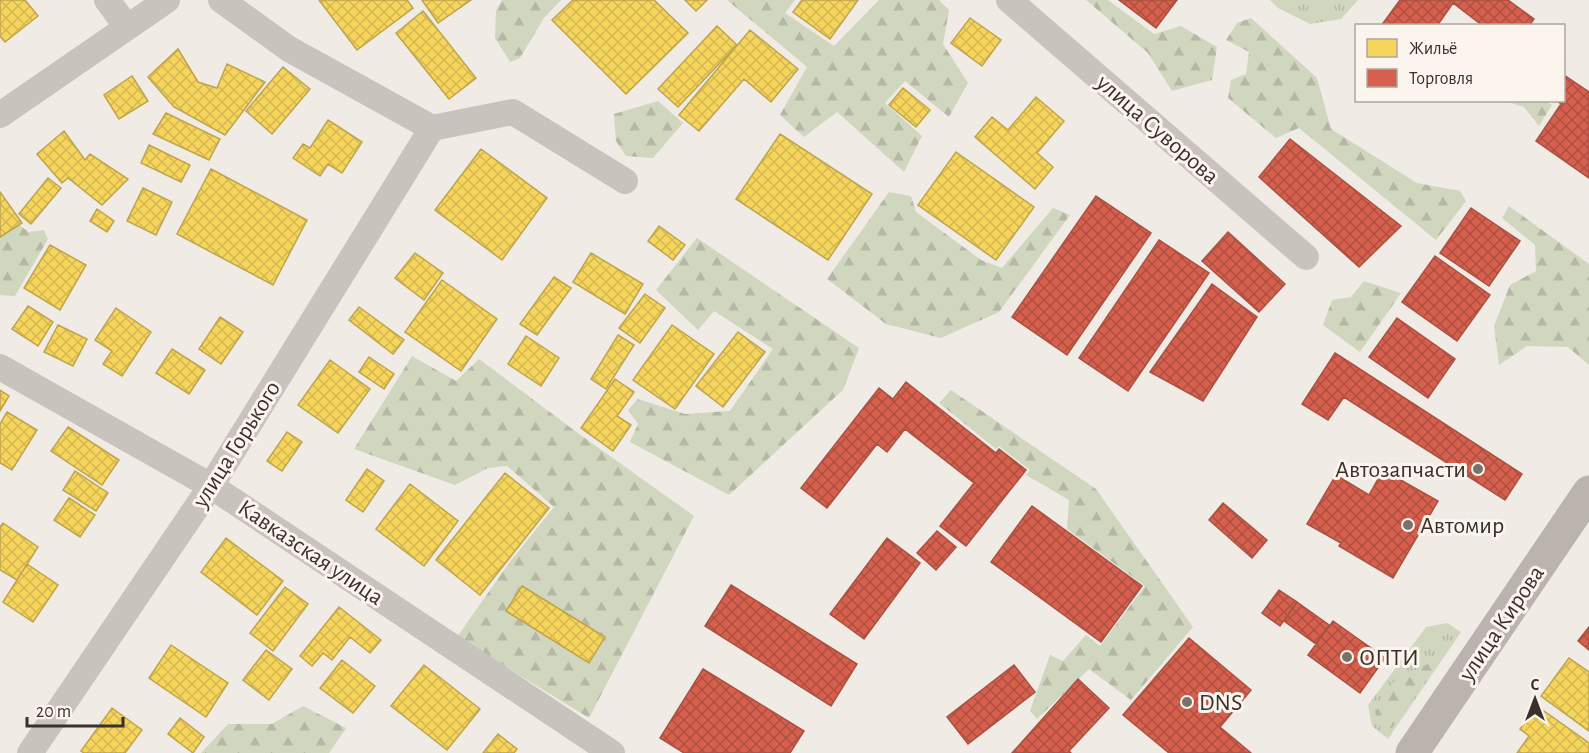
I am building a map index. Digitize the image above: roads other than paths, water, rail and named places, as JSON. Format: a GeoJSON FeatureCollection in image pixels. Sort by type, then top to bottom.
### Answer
{"type":"FeatureCollection","features":[{"type":"Feature","properties":{"kind":"main road","name":"улица Кирова"},"geometry":{"type":"LineString","coordinates":[[1412,753],[1589,492]]}},
{"type":"Feature","properties":{"kind":"street"},"geometry":{"type":"LineString","coordinates":[[107,0],[127,27]]}},
{"type":"Feature","properties":{"kind":"street"},"geometry":{"type":"LineString","coordinates":[[0,115],[167,0]]}},
{"type":"Feature","properties":{"kind":"street"},"geometry":{"type":"LineString","coordinates":[[221,0],[289,49],[432,128],[513,112],[625,181]]}},
{"type":"Feature","properties":{"kind":"street","name":"улица Суворова"},"geometry":{"type":"LineString","coordinates":[[1009,0],[1306,258]]}},
{"type":"Feature","properties":{"kind":"street","name":"улица Горького"},"geometry":{"type":"LineString","coordinates":[[30,753],[211,486],[432,128]]}},
{"type":"Feature","properties":{"kind":"street","name":"Кавказская улица"},"geometry":{"type":"LineString","coordinates":[[0,367],[211,486],[612,753]]}},
{"type":"Feature","properties":{"kind":"place","name":"Автозапчасти"},"geometry":{"type":"Point","coordinates":[1478,469]}},
{"type":"Feature","properties":{"kind":"place","name":"Автомир"},"geometry":{"type":"Point","coordinates":[1408,525]}},
{"type":"Feature","properties":{"kind":"place","name":"ОПТИ"},"geometry":{"type":"Point","coordinates":[1347,657]}},
{"type":"Feature","properties":{"kind":"place","name":"DNS"},"geometry":{"type":"Point","coordinates":[1187,702]}}]}
